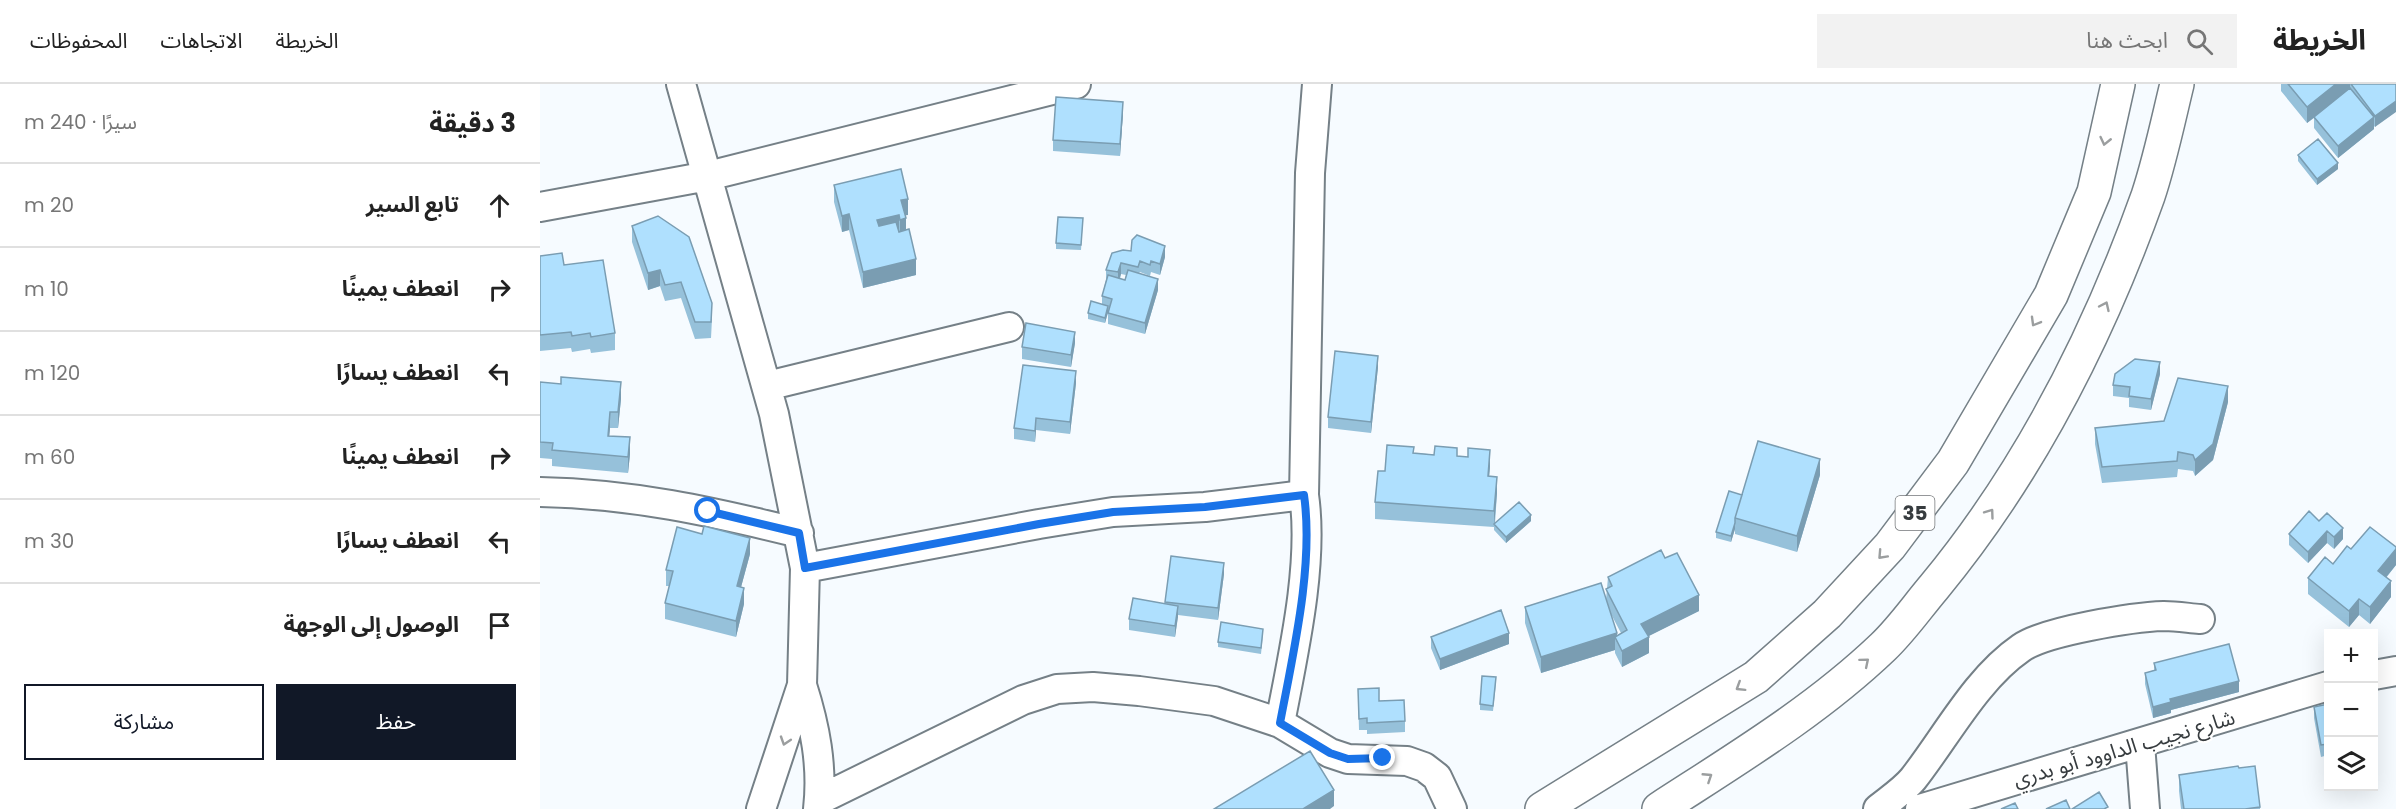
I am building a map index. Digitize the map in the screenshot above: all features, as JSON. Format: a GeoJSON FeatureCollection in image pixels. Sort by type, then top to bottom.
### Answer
{"type":"FeatureCollection","features":[{"type":"Feature","properties":{"kind":"highway","name":"35"},"geometry":{"type":"LineString","coordinates":[[1542,809],[1756,677],[1827,614],[1890,546],[1953,462],[2051,295],[2094,192],[2118,84]]}},
{"type":"Feature","properties":{"kind":"highway"},"geometry":{"type":"LineString","coordinates":[[1659,809],[1805,714],[1884,646],[1954,562],[2004,493],[2056,405],[2107,303],[2149,194],[2177,84]]}},
{"type":"Feature","properties":{"kind":"street"},"geometry":{"type":"LineString","coordinates":[[681,84],[767,386],[805,568],[802,685],[761,809]]}},
{"type":"Feature","properties":{"kind":"street"},"geometry":{"type":"LineString","coordinates":[[540,207],[708,176],[1076,84]]}},
{"type":"Feature","properties":{"kind":"street"},"geometry":{"type":"LineString","coordinates":[[1280,723],[1306,561],[1307,515],[1304,495],[1310,173],[1317,84]]}},
{"type":"Feature","properties":{"kind":"street"},"geometry":{"type":"LineString","coordinates":[[767,386],[1009,327]]}},
{"type":"Feature","properties":{"kind":"street"},"geometry":{"type":"LineString","coordinates":[[540,492],[648,500],[708,511],[799,533]]}},
{"type":"Feature","properties":{"kind":"street"},"geometry":{"type":"LineString","coordinates":[[805,568],[1113,512],[1226,505],[1304,495]]}},
{"type":"Feature","properties":{"kind":"street"},"geometry":{"type":"LineString","coordinates":[[1878,809],[1911,781],[1960,713],[1992,675],[2022,647],[2057,634],[2106,623],[2164,616],[2200,620]]}},
{"type":"Feature","properties":{"kind":"street"},"geometry":{"type":"LineString","coordinates":[[2378,674],[2396,670]]}},
{"type":"Feature","properties":{"kind":"street"},"geometry":{"type":"LineString","coordinates":[[802,685],[814,722],[819,760],[818,804],[1023,700],[1057,689],[1093,687],[1214,701],[1280,723],[1330,753],[1348,759],[1407,761],[1424,767],[1437,777],[1452,809]]}},
{"type":"Feature","properties":{"kind":"street","name":"شارع نجيب الداوود أبو بدري"},"geometry":{"type":"LineString","coordinates":[[1920,809],[2324,687]]}},
{"type":"Feature","properties":{"kind":"street"},"geometry":{"type":"LineString","coordinates":[[2139,744],[2145,809]]}},
{"type":"Feature","properties":{"kind":"building"},"geometry":{"type":"Polygon","coordinates":[[[2288,84],[2336,84],[2307,107],[2288,84]]]}},
{"type":"Feature","properties":{"kind":"building"},"geometry":{"type":"Polygon","coordinates":[[[2351,84],[2396,84],[2396,101],[2375,116],[2351,84]]]}},
{"type":"Feature","properties":{"kind":"building"},"geometry":{"type":"Polygon","coordinates":[[[2350,88],[2374,117],[2338,146],[2314,117],[2350,88]]]}},
{"type":"Feature","properties":{"kind":"building"},"geometry":{"type":"Polygon","coordinates":[[[1056,97],[1123,102],[1120,144],[1053,140],[1056,97]]]}},
{"type":"Feature","properties":{"kind":"building"},"geometry":{"type":"Polygon","coordinates":[[[2318,139],[2338,163],[2317,179],[2298,155],[2318,139]]]}},
{"type":"Feature","properties":{"kind":"building"},"geometry":{"type":"Polygon","coordinates":[[[901,169],[908,199],[901,200],[906,218],[900,220],[899,215],[877,220],[879,226],[896,222],[899,232],[909,229],[916,259],[863,272],[849,214],[842,216],[834,185],[901,169]]]}},
{"type":"Feature","properties":{"kind":"building"},"geometry":{"type":"Polygon","coordinates":[[[658,216],[689,237],[712,303],[711,322],[695,322],[681,282],[665,285],[660,270],[648,273],[632,226],[658,216]]]}},
{"type":"Feature","properties":{"kind":"building"},"geometry":{"type":"Polygon","coordinates":[[[1058,217],[1083,218],[1081,245],[1056,243],[1058,217]]]}},
{"type":"Feature","properties":{"kind":"building"},"geometry":{"type":"Polygon","coordinates":[[[1137,235],[1165,246],[1160,264],[1151,261],[1150,265],[1140,261],[1138,267],[1121,263],[1118,272],[1106,270],[1112,253],[1123,250],[1131,251],[1132,240],[1137,235]]]}},
{"type":"Feature","properties":{"kind":"building"},"geometry":{"type":"Polygon","coordinates":[[[562,253],[564,265],[603,260],[615,333],[591,337],[590,333],[572,336],[571,332],[540,335],[540,256],[562,253]]]}},
{"type":"Feature","properties":{"kind":"building"},"geometry":{"type":"Polygon","coordinates":[[[1128,270],[1158,279],[1145,323],[1108,313],[1112,299],[1102,296],[1108,275],[1125,280],[1128,270]]]}},
{"type":"Feature","properties":{"kind":"building"},"geometry":{"type":"Polygon","coordinates":[[[1091,301],[1108,306],[1105,318],[1088,313],[1091,301]]]}},
{"type":"Feature","properties":{"kind":"building"},"geometry":{"type":"Polygon","coordinates":[[[1026,323],[1075,332],[1071,355],[1022,347],[1026,323]]]}},
{"type":"Feature","properties":{"kind":"building"},"geometry":{"type":"Polygon","coordinates":[[[1335,351],[1378,356],[1371,422],[1328,417],[1335,351]]]}},
{"type":"Feature","properties":{"kind":"building"},"geometry":{"type":"Polygon","coordinates":[[[2135,359],[2160,362],[2151,399],[2129,396],[2130,387],[2113,385],[2115,374],[2135,359]]]}},
{"type":"Feature","properties":{"kind":"building"},"geometry":{"type":"Polygon","coordinates":[[[1023,365],[1076,371],[1070,422],[1036,418],[1035,431],[1014,428],[1023,365]]]}},
{"type":"Feature","properties":{"kind":"building"},"geometry":{"type":"Polygon","coordinates":[[[561,377],[621,382],[618,412],[610,412],[608,436],[630,437],[628,457],[552,450],[553,443],[540,442],[540,382],[561,384],[561,377]]]}},
{"type":"Feature","properties":{"kind":"building"},"geometry":{"type":"Polygon","coordinates":[[[2178,378],[2228,386],[2213,444],[2195,460],[2193,455],[2178,452],[2177,461],[2102,467],[2095,428],[2164,421],[2178,378]]]}},
{"type":"Feature","properties":{"kind":"building"},"geometry":{"type":"Polygon","coordinates":[[[1758,441],[1820,459],[1797,536],[1735,518],[1758,441]]]}},
{"type":"Feature","properties":{"kind":"building"},"geometry":{"type":"Polygon","coordinates":[[[1387,445],[1414,447],[1413,453],[1434,455],[1435,446],[1457,448],[1457,456],[1468,457],[1468,448],[1490,450],[1488,476],[1497,477],[1494,511],[1375,502],[1378,471],[1385,471],[1387,445]]]}},
{"type":"Feature","properties":{"kind":"building"},"geometry":{"type":"Polygon","coordinates":[[[1729,491],[1742,495],[1731,536],[1716,532],[1729,491]]]}},
{"type":"Feature","properties":{"kind":"building"},"geometry":{"type":"Polygon","coordinates":[[[1519,502],[1531,515],[1506,537],[1494,524],[1519,502]]]}},
{"type":"Feature","properties":{"kind":"building"},"geometry":{"type":"Polygon","coordinates":[[[2309,511],[2319,521],[2327,513],[2343,528],[2334,537],[2327,531],[2308,552],[2289,534],[2309,511]]]}},
{"type":"Feature","properties":{"kind":"building"},"geometry":{"type":"Polygon","coordinates":[[[704,526],[750,538],[737,586],[744,588],[736,621],[665,603],[673,571],[666,570],[677,527],[702,534],[704,526]]]}},
{"type":"Feature","properties":{"kind":"building"},"geometry":{"type":"Polygon","coordinates":[[[2370,527],[2396,547],[2378,571],[2391,581],[2370,607],[2359,599],[2349,611],[2308,578],[2325,557],[2333,564],[2347,546],[2351,549],[2370,527]]]}},
{"type":"Feature","properties":{"kind":"building"},"geometry":{"type":"Polygon","coordinates":[[[1661,550],[1665,558],[1677,553],[1699,595],[1641,624],[1649,637],[1622,651],[1615,637],[1627,630],[1606,589],[1612,586],[1608,577],[1661,550]]]}},
{"type":"Feature","properties":{"kind":"building"},"geometry":{"type":"Polygon","coordinates":[[[1171,556],[1224,563],[1218,608],[1165,602],[1171,556]]]}},
{"type":"Feature","properties":{"kind":"building"},"geometry":{"type":"Polygon","coordinates":[[[1601,583],[1617,633],[1541,657],[1525,607],[1601,583]]]}},
{"type":"Feature","properties":{"kind":"building"},"geometry":{"type":"Polygon","coordinates":[[[1133,598],[1178,606],[1175,626],[1129,619],[1133,598]]]}},
{"type":"Feature","properties":{"kind":"building"},"geometry":{"type":"Polygon","coordinates":[[[1501,610],[1509,633],[1440,659],[1431,637],[1501,610]]]}},
{"type":"Feature","properties":{"kind":"building"},"geometry":{"type":"Polygon","coordinates":[[[1221,622],[1263,629],[1261,648],[1218,642],[1221,622]]]}},
{"type":"Feature","properties":{"kind":"building"},"geometry":{"type":"Polygon","coordinates":[[[2229,644],[2239,681],[2170,699],[2171,702],[2153,707],[2145,673],[2156,670],[2154,663],[2229,644]]]}},
{"type":"Feature","properties":{"kind":"building"},"geometry":{"type":"Polygon","coordinates":[[[1482,676],[1496,677],[1493,706],[1480,704],[1482,676]]]}},
{"type":"Feature","properties":{"kind":"building"},"geometry":{"type":"Polygon","coordinates":[[[1379,688],[1379,701],[1404,700],[1405,721],[1367,723],[1367,718],[1359,719],[1358,689],[1379,688]]]}},
{"type":"Feature","properties":{"kind":"building"},"geometry":{"type":"Polygon","coordinates":[[[2324,705],[2324,745],[2321,745],[2314,707],[2324,705]]]}},
{"type":"Feature","properties":{"kind":"building"},"geometry":{"type":"Polygon","coordinates":[[[1310,751],[1334,790],[1303,809],[1214,809],[1310,751]]]}},
{"type":"Feature","properties":{"kind":"building"},"geometry":{"type":"Polygon","coordinates":[[[2238,766],[2239,768],[2255,766],[2260,807],[2184,809],[2179,775],[2238,766]]]}},
{"type":"Feature","properties":{"kind":"building"},"geometry":{"type":"Polygon","coordinates":[[[2099,792],[2108,807],[2072,809],[2099,792]]]}},
{"type":"Feature","properties":{"kind":"building"},"geometry":{"type":"Polygon","coordinates":[[[2066,800],[2070,809],[2046,809],[2066,800]]]}},
{"type":"Feature","properties":{"kind":"building"},"geometry":{"type":"Polygon","coordinates":[[[2015,803],[2018,809],[2001,809],[2015,803]]]}},
{"type":"Feature","properties":{"kind":"route"},"geometry":{"type":"LineString","coordinates":[[708,511],[799,533],[805,568],[1113,512],[1205,507],[1304,495],[1307,515],[1306,561],[1280,723],[1330,753],[1348,759],[1383,758]]}}]}
